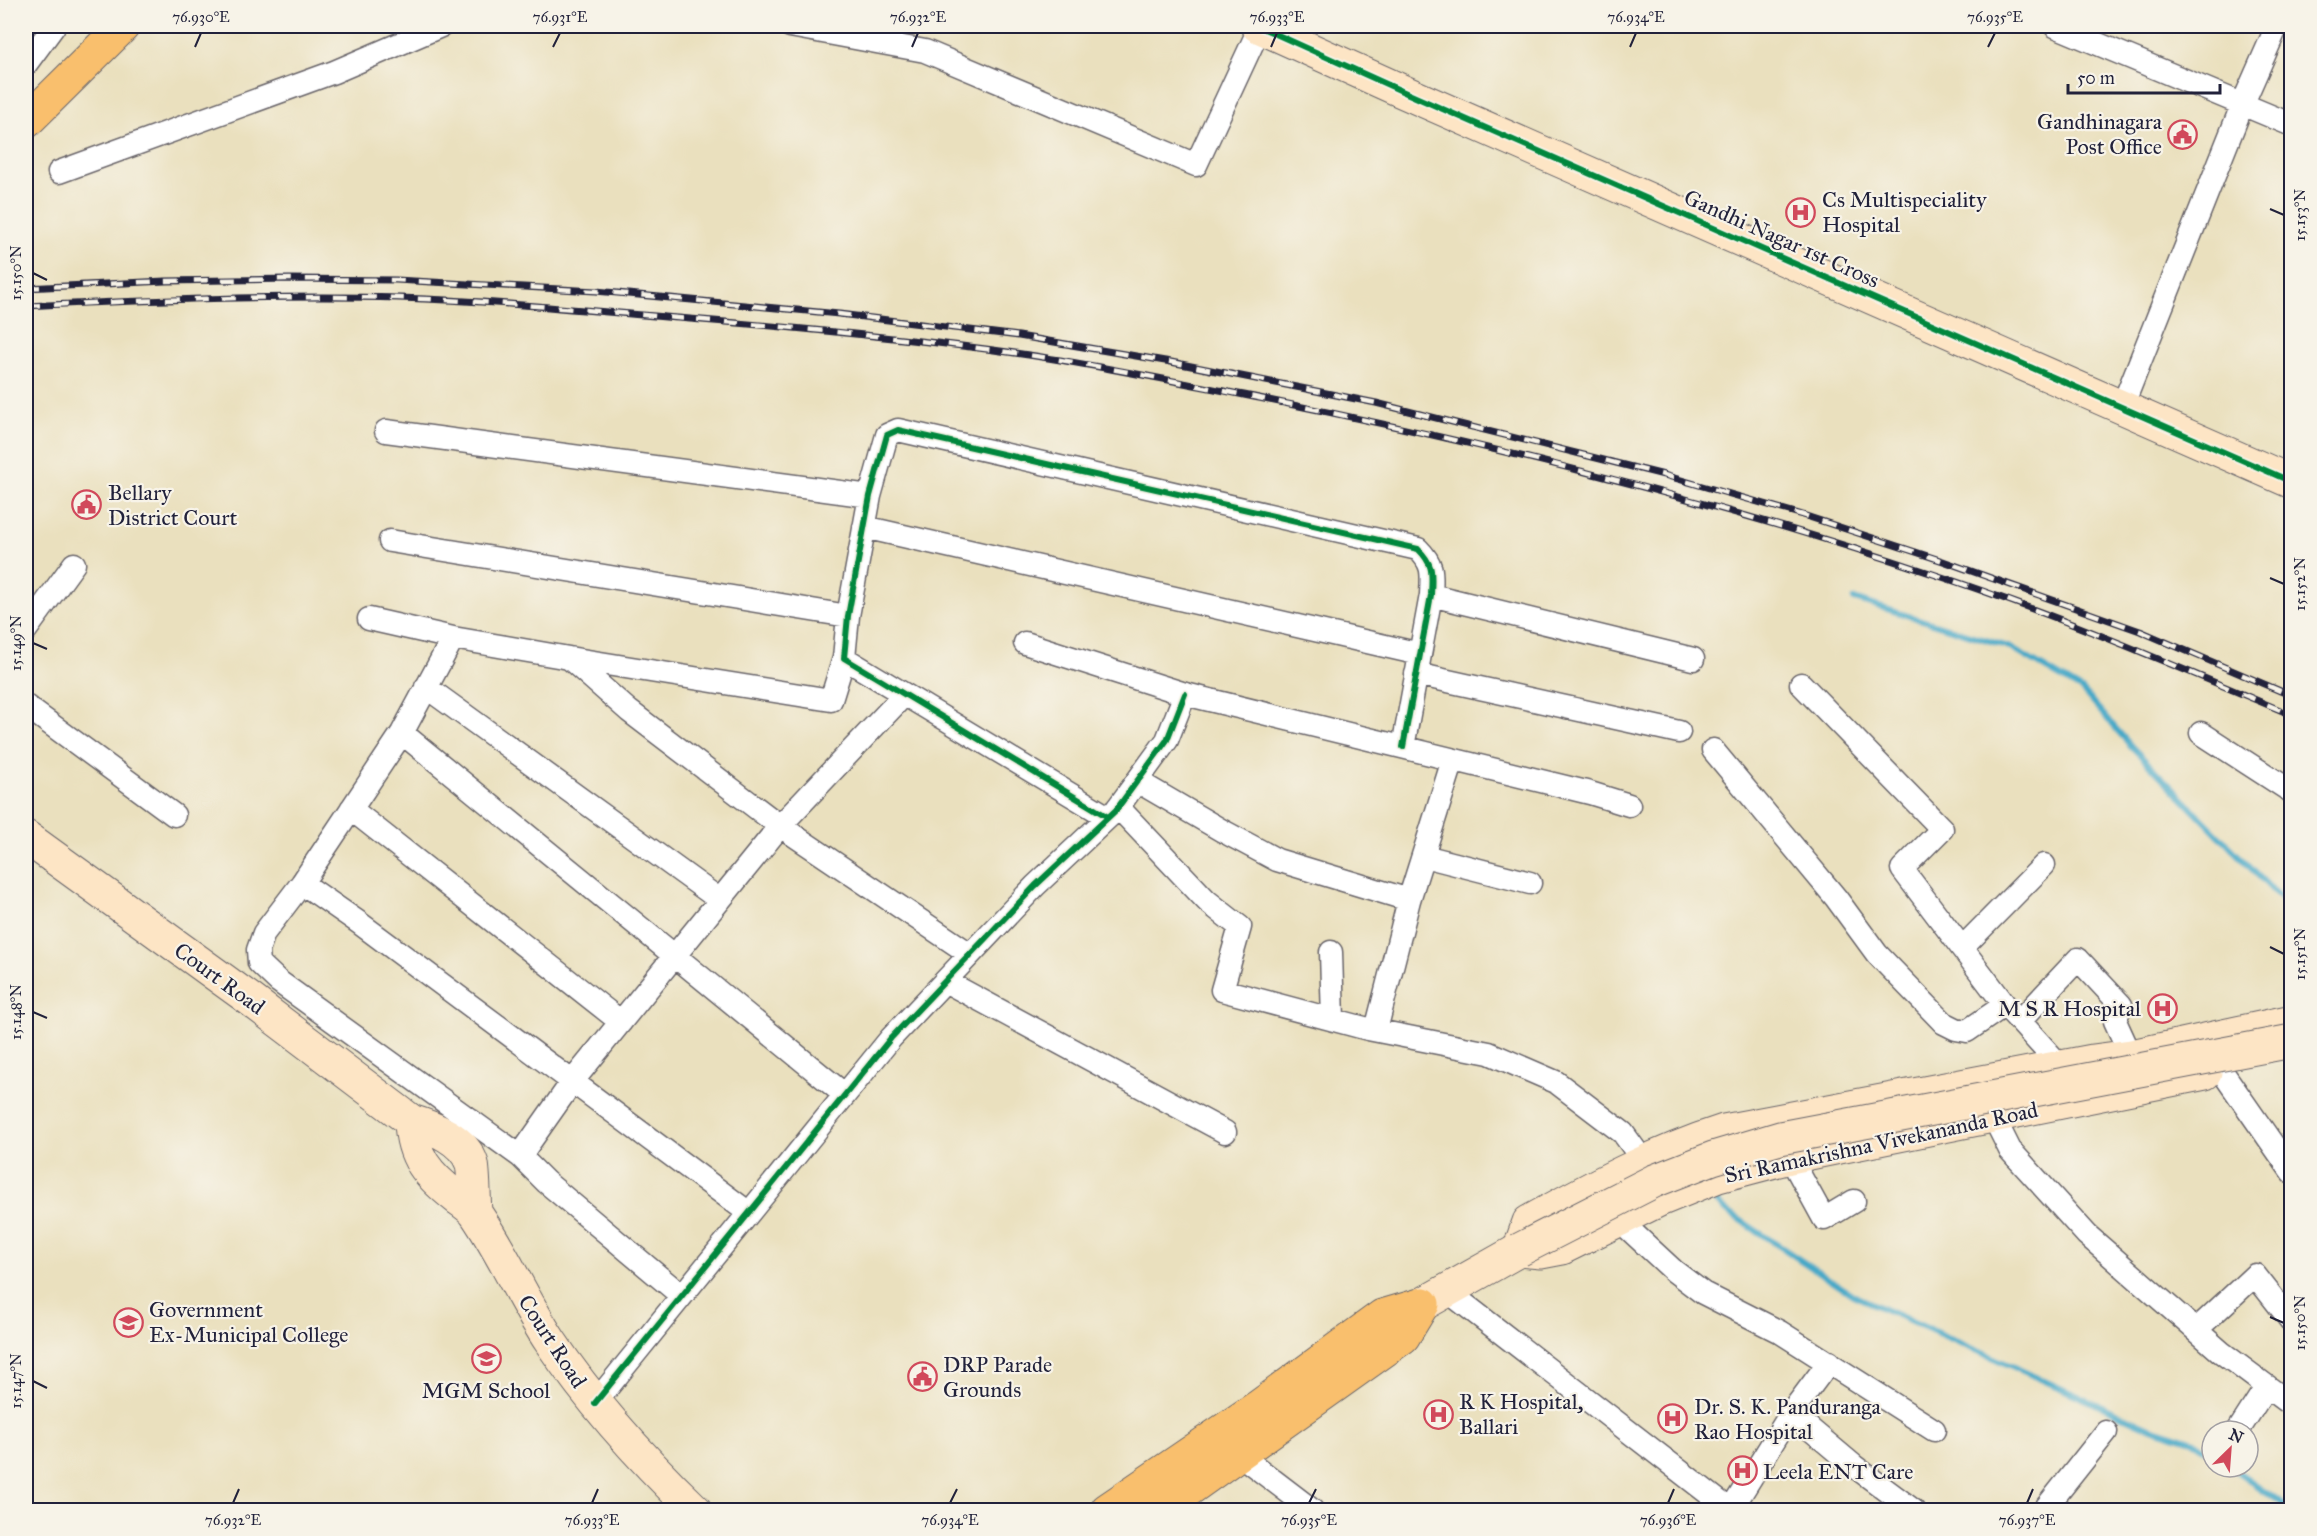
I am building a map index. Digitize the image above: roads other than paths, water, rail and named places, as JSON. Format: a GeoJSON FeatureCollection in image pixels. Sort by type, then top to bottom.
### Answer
{"type":"FeatureCollection","features":[{"type":"Feature","properties":{"kind":"main road"},"geometry":{"type":"LineString","coordinates":[[26,122],[123,26]]}},
{"type":"Feature","properties":{"kind":"main road","name":"Gandhi Nagar 1st Cross"},"geometry":{"type":"LineString","coordinates":[[1259,26],[1298,34],[2292,482]]}},
{"type":"Feature","properties":{"kind":"main road","name":"Court Road"},"geometry":{"type":"LineString","coordinates":[[26,837],[251,1000],[411,1121],[440,1131],[454,1141],[472,1165],[475,1212],[549,1340],[595,1403],[645,1462],[695,1510]]}},
{"type":"Feature","properties":{"kind":"main road"},"geometry":{"type":"LineString","coordinates":[[1519,1250],[1529,1222],[1644,1162],[1687,1143],[1724,1131],[2078,1064],[2132,1056],[2201,1040],[2291,1033]]}},
{"type":"Feature","properties":{"kind":"main road"},"geometry":{"type":"LineString","coordinates":[[1107,1510],[1258,1407],[1382,1316],[1434,1297],[1519,1250],[1654,1181],[1713,1158],[1780,1138],[2291,1033]]}},
{"type":"Feature","properties":{"kind":"main road","name":"Sri Ramakrishna Vivekananda Road"},"geometry":{"type":"LineString","coordinates":[[1519,1250],[1552,1251],[1718,1176],[1790,1157],[2219,1070],[2291,1033]]}},
{"type":"Feature","properties":{"kind":"main road"},"geometry":{"type":"LineString","coordinates":[[1160,1510],[1403,1337],[1434,1297]]}},
{"type":"Feature","properties":{"kind":"street"},"geometry":{"type":"LineString","coordinates":[[26,64],[54,26]]}},
{"type":"Feature","properties":{"kind":"street"},"geometry":{"type":"LineString","coordinates":[[59,172],[334,72],[441,26]]}},
{"type":"Feature","properties":{"kind":"street"},"geometry":{"type":"LineString","coordinates":[[790,26],[925,51],[1196,165],[1259,26]]}},
{"type":"Feature","properties":{"kind":"street"},"geometry":{"type":"LineString","coordinates":[[2055,26],[2292,125]]}},
{"type":"Feature","properties":{"kind":"street"},"geometry":{"type":"LineString","coordinates":[[2122,406],[2243,103],[2277,26]]}},
{"type":"Feature","properties":{"kind":"street"},"geometry":{"type":"LineString","coordinates":[[369,619],[453,638],[831,700],[843,658],[848,616],[870,496],[887,435],[898,430],[1418,549],[1428,558],[1432,571],[1431,595],[1403,747]]}},
{"type":"Feature","properties":{"kind":"street"},"geometry":{"type":"LineString","coordinates":[[386,431],[870,496]]}},
{"type":"Feature","properties":{"kind":"street"},"geometry":{"type":"LineString","coordinates":[[864,527],[1418,664],[1679,732]]}},
{"type":"Feature","properties":{"kind":"street"},"geometry":{"type":"LineString","coordinates":[[390,541],[848,616]]}},
{"type":"Feature","properties":{"kind":"street"},"geometry":{"type":"LineString","coordinates":[[26,630],[74,564]]}},
{"type":"Feature","properties":{"kind":"street"},"geometry":{"type":"LineString","coordinates":[[1431,595],[1694,659]]}},
{"type":"Feature","properties":{"kind":"street"},"geometry":{"type":"LineString","coordinates":[[453,638],[402,733],[302,883],[264,933],[258,950],[259,963],[278,981],[520,1156],[546,1182],[682,1296]]}},
{"type":"Feature","properties":{"kind":"street"},"geometry":{"type":"LineString","coordinates":[[1025,643],[1185,694],[1629,805]]}},
{"type":"Feature","properties":{"kind":"street"},"geometry":{"type":"LineString","coordinates":[[569,658],[629,711],[780,826],[970,954]]}},
{"type":"Feature","properties":{"kind":"street"},"geometry":{"type":"LineString","coordinates":[[843,658],[904,695],[1113,812],[1207,901],[1240,927],[1222,990],[1333,1020],[1489,1053],[1556,1082],[1623,1133],[1644,1162]]}},
{"type":"Feature","properties":{"kind":"street"},"geometry":{"type":"LineString","coordinates":[[1801,684],[1942,829],[1902,869],[2013,1013],[2078,1064]]}},
{"type":"Feature","properties":{"kind":"street"},"geometry":{"type":"LineString","coordinates":[[426,687],[720,900]]}},
{"type":"Feature","properties":{"kind":"street"},"geometry":{"type":"LineString","coordinates":[[595,1403],[891,1038],[1035,886],[1113,812],[1167,740],[1185,694]]}},
{"type":"Feature","properties":{"kind":"street"},"geometry":{"type":"LineString","coordinates":[[520,1156],[572,1082],[676,957],[780,826],[904,695]]}},
{"type":"Feature","properties":{"kind":"street"},"geometry":{"type":"LineString","coordinates":[[26,706],[174,815]]}},
{"type":"Feature","properties":{"kind":"street"},"geometry":{"type":"LineString","coordinates":[[402,733],[845,1095]]}},
{"type":"Feature","properties":{"kind":"street"},"geometry":{"type":"LineString","coordinates":[[2201,733],[2292,792]]}},
{"type":"Feature","properties":{"kind":"street"},"geometry":{"type":"LineString","coordinates":[[1713,750],[1836,898],[1877,954],[1944,1023],[1967,1031],[2013,1013],[2078,959],[2121,1005],[2115,1021],[2132,1056]]}},
{"type":"Feature","properties":{"kind":"street"},"geometry":{"type":"LineString","coordinates":[[1376,1030],[1409,900],[1453,760]]}},
{"type":"Feature","properties":{"kind":"street"},"geometry":{"type":"LineString","coordinates":[[1137,781],[1277,860],[1409,900]]}},
{"type":"Feature","properties":{"kind":"street"},"geometry":{"type":"LineString","coordinates":[[351,809],[621,1022]]}},
{"type":"Feature","properties":{"kind":"street"},"geometry":{"type":"LineString","coordinates":[[1424,856],[1530,883]]}},
{"type":"Feature","properties":{"kind":"street"},"geometry":{"type":"LineString","coordinates":[[1963,947],[2044,865]]}},
{"type":"Feature","properties":{"kind":"street"},"geometry":{"type":"LineString","coordinates":[[302,883],[749,1213]]}},
{"type":"Feature","properties":{"kind":"street"},"geometry":{"type":"LineString","coordinates":[[1331,952],[1333,1020]]}},
{"type":"Feature","properties":{"kind":"street"},"geometry":{"type":"LineString","coordinates":[[945,981],[1225,1132]]}},
{"type":"Feature","properties":{"kind":"street"},"geometry":{"type":"LineString","coordinates":[[2201,1040],[2219,1070],[2292,1172]]}},
{"type":"Feature","properties":{"kind":"street"},"geometry":{"type":"LineString","coordinates":[[1978,1083],[2010,1150],[2087,1235],[2196,1330],[2292,1405]]}},
{"type":"Feature","properties":{"kind":"street"},"geometry":{"type":"LineString","coordinates":[[1790,1157],[1824,1219],[1854,1201]]}},
{"type":"Feature","properties":{"kind":"street"},"geometry":{"type":"LineString","coordinates":[[1619,1220],[1674,1271],[1703,1293],[1780,1332],[1934,1430]]}},
{"type":"Feature","properties":{"kind":"street"},"geometry":{"type":"LineString","coordinates":[[2196,1330],[2255,1275],[2292,1322]]}},
{"type":"Feature","properties":{"kind":"street"},"geometry":{"type":"LineString","coordinates":[[1434,1297],[1731,1510],[1791,1413],[1829,1362]]}},
{"type":"Feature","properties":{"kind":"street"},"geometry":{"type":"LineString","coordinates":[[2246,1419],[2267,1386]]}},
{"type":"Feature","properties":{"kind":"street"},"geometry":{"type":"LineString","coordinates":[[1791,1413],[1854,1466],[1913,1510]]}},
{"type":"Feature","properties":{"kind":"street"},"geometry":{"type":"LineString","coordinates":[[2044,1510],[2106,1432]]}},
{"type":"Feature","properties":{"kind":"street"},"geometry":{"type":"LineString","coordinates":[[1240,1455],[1312,1510]]}},
{"type":"Feature","properties":{"kind":"waterway"},"geometry":{"type":"LineString","coordinates":[[1854,599],[2009,647],[2082,690],[2131,746],[2292,910]]}},
{"type":"Feature","properties":{"kind":"waterway"},"geometry":{"type":"LineString","coordinates":[[1712,1198],[1728,1212],[1853,1295],[2145,1426],[2200,1446]]}},
{"type":"Feature","properties":{"kind":"waterway"},"geometry":{"type":"LineString","coordinates":[[2248,1479],[2292,1510]]}},
{"type":"Feature","properties":{"kind":"railway"},"geometry":{"type":"LineString","coordinates":[[26,288],[165,281],[289,279],[396,280],[596,291],[839,314],[1019,336],[1171,362],[1376,403],[1664,475],[1803,515],[1943,561],[2140,631],[2292,696]]}},
{"type":"Feature","properties":{"kind":"railway"},"geometry":{"type":"LineString","coordinates":[[26,306],[306,297],[472,301],[853,334],[1015,353],[1101,367],[1331,413],[1505,452],[1763,521],[1979,589],[2114,641],[2292,715]]}},
{"type":"Feature","properties":{"kind":"place","name":"Gandhinagara Post Office"},"geometry":{"type":"Point","coordinates":[2183,134]}},
{"type":"Feature","properties":{"kind":"place","name":"Cs Multispeciality Hospital"},"geometry":{"type":"Point","coordinates":[1801,212]}},
{"type":"Feature","properties":{"kind":"place","name":"Bellary District Court"},"geometry":{"type":"Point","coordinates":[87,505]}},
{"type":"Feature","properties":{"kind":"place","name":"M S R Hospital"},"geometry":{"type":"Point","coordinates":[2162,1008]}},
{"type":"Feature","properties":{"kind":"place","name":"Government Ex-Municipal College"},"geometry":{"type":"Point","coordinates":[128,1322]}},
{"type":"Feature","properties":{"kind":"place","name":"MGM School"},"geometry":{"type":"Point","coordinates":[486,1358]}},
{"type":"Feature","properties":{"kind":"place","name":"DRP Parade Grounds"},"geometry":{"type":"Point","coordinates":[922,1377]}},
{"type":"Feature","properties":{"kind":"place","name":"R K Hospital, Ballari"},"geometry":{"type":"Point","coordinates":[1438,1414]}},
{"type":"Feature","properties":{"kind":"place","name":"Dr. S. K. Panduranga Rao Hospital"},"geometry":{"type":"Point","coordinates":[1673,1419]}},
{"type":"Feature","properties":{"kind":"place","name":"Leela ENT Care"},"geometry":{"type":"Point","coordinates":[1742,1471]}}]}
